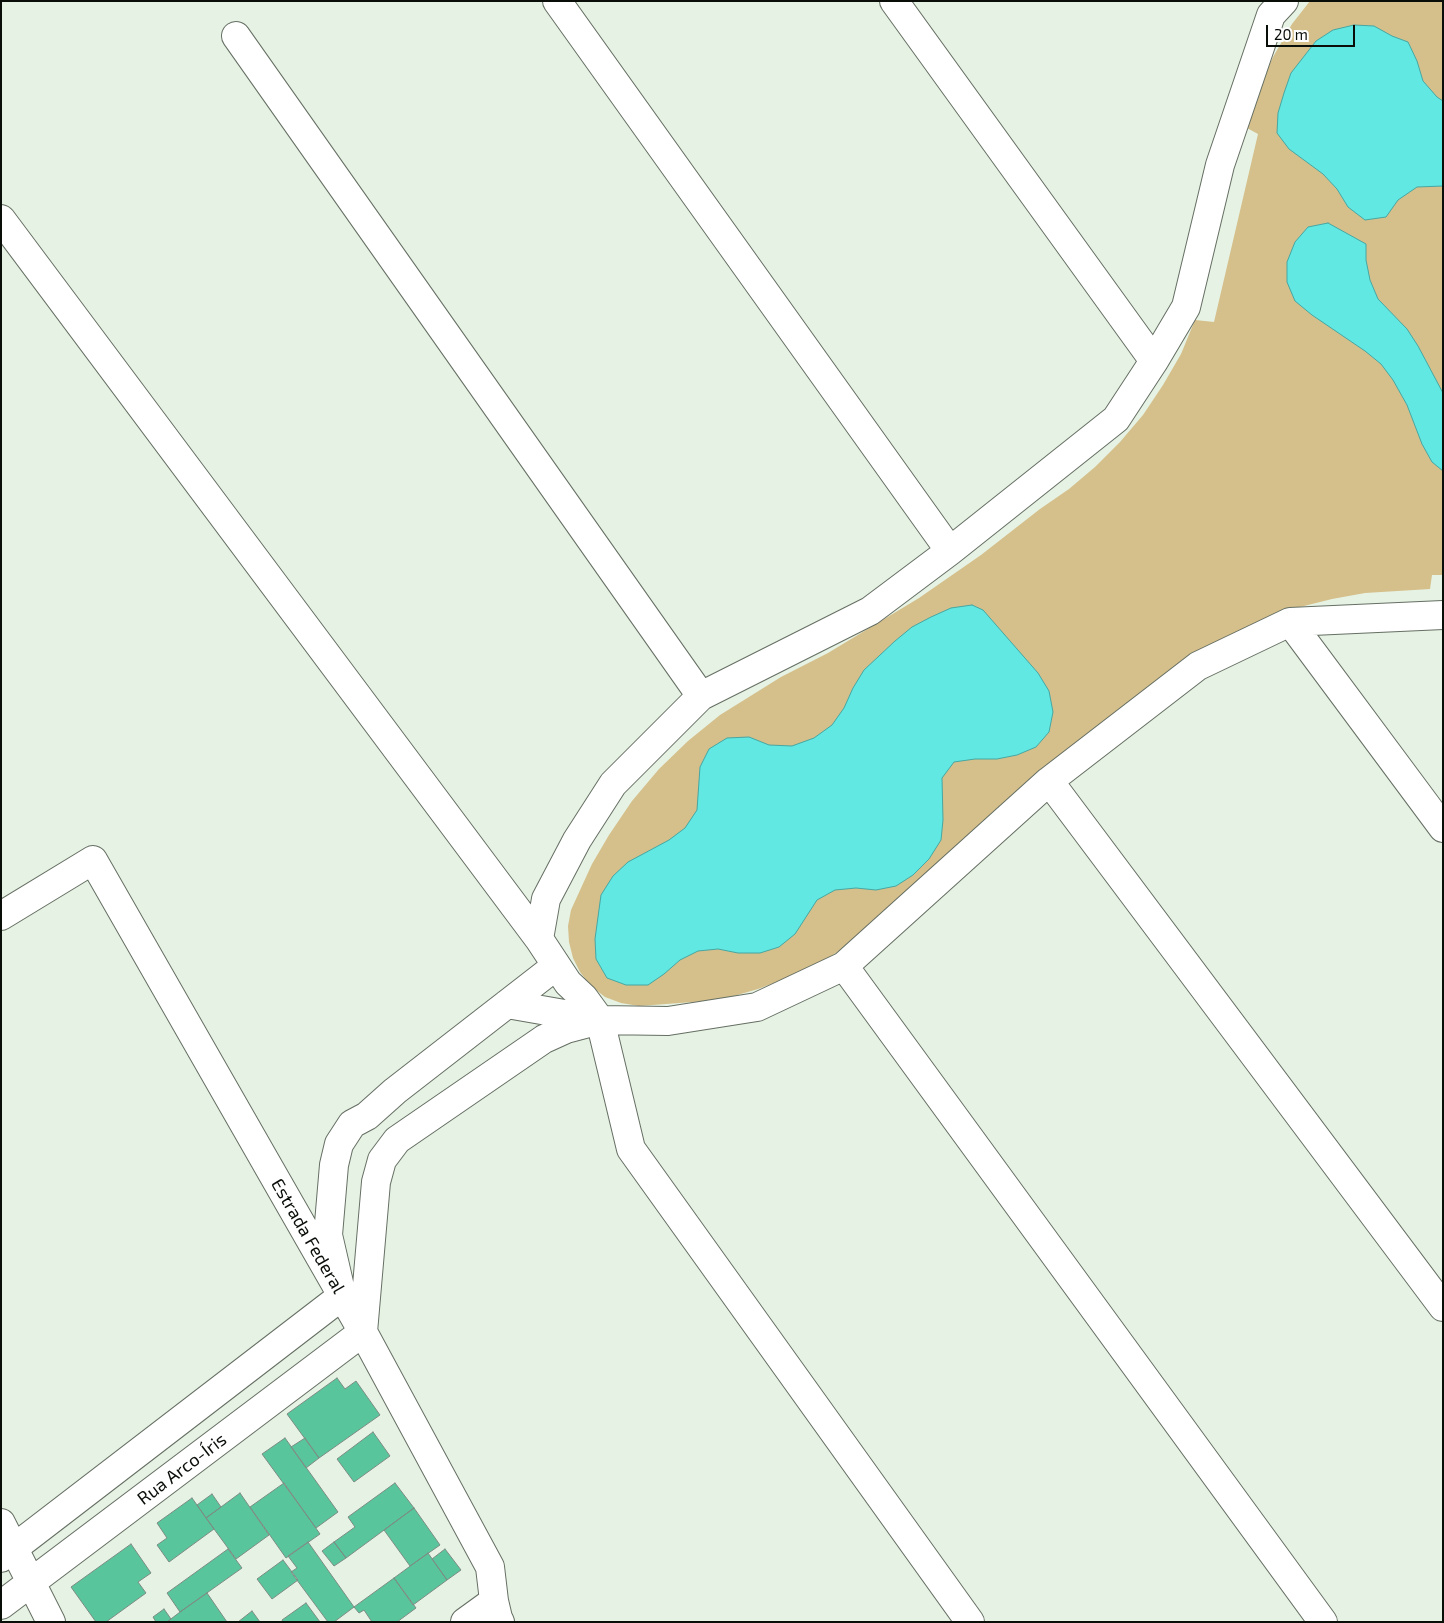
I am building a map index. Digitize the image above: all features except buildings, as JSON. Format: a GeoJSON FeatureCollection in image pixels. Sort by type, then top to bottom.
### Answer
{"type":"FeatureCollection","features":[{"type":"Feature","properties":{"kind":"street"},"geometry":{"type":"LineString","coordinates":[[557,1],[950,551]]}},
{"type":"Feature","properties":{"kind":"street"},"geometry":{"type":"LineString","coordinates":[[894,1],[1154,361]]}},
{"type":"Feature","properties":{"kind":"street"},"geometry":{"type":"LineString","coordinates":[[539,939],[546,899],[577,840],[613,784],[701,696],[870,611],[950,551],[1116,419],[1186,307],[1220,164],[1272,6]]}},
{"type":"Feature","properties":{"kind":"street"},"geometry":{"type":"LineString","coordinates":[[236,36],[701,696]]}},
{"type":"Feature","properties":{"kind":"street"},"geometry":{"type":"LineString","coordinates":[[1,219],[539,939],[568,983],[584,998],[600,1020],[631,1149],[970,1622]]}},
{"type":"Feature","properties":{"kind":"street"},"geometry":{"type":"LineString","coordinates":[[507,1004],[600,1020],[668,1021],[757,1007],[844,966],[1049,781],[1198,666],[1290,622],[1443,615]]}},
{"type":"Feature","properties":{"kind":"street"},"geometry":{"type":"LineString","coordinates":[[1290,622],[1443,828]]}},
{"type":"Feature","properties":{"kind":"street"},"geometry":{"type":"LineString","coordinates":[[1049,781],[1443,1307]]}},
{"type":"Feature","properties":{"kind":"street","name":"Estrada Federal"},"geometry":{"type":"LineString","coordinates":[[1,916],[93,860],[363,1332],[490,1568],[497,1612]]}},
{"type":"Feature","properties":{"kind":"street"},"geometry":{"type":"LineString","coordinates":[[8,1553],[342,1296],[328,1235],[334,1165],[339,1144],[352,1124],[368,1116],[395,1091],[556,966]]}},
{"type":"Feature","properties":{"kind":"street"},"geometry":{"type":"LineString","coordinates":[[844,966],[1323,1622]]}},
{"type":"Feature","properties":{"kind":"street"},"geometry":{"type":"LineString","coordinates":[[363,1332],[376,1182],[382,1160],[397,1140],[544,1039],[600,1020]]}},
{"type":"Feature","properties":{"kind":"street","name":"Rua Arco-Íris"},"geometry":{"type":"LineString","coordinates":[[1,1605],[363,1332]]}},
{"type":"Feature","properties":{"kind":"street"},"geometry":{"type":"LineString","coordinates":[[1,1523],[8,1553],[31,1584],[51,1622]]}},
{"type":"Feature","properties":{"kind":"street"},"geometry":{"type":"LineString","coordinates":[[465,1622],[497,1612]]}},
{"type":"Feature","properties":{"kind":"shaded area"},"geometry":{"type":"Polygon","coordinates":[[[1310,1],[1443,1],[1443,575],[1432,575],[1430,589],[1365,593],[1296,608],[1261,621],[1195,655],[859,937],[830,957],[795,975],[758,989],[720,1000],[639,1006],[621,1003],[605,997],[591,986],[580,972],[573,958],[568,926],[571,910],[592,864],[609,835],[632,801],[659,769],[688,741],[720,715],[781,677],[828,653],[919,598],[981,555],[1069,489],[1120,442],[1143,415],[1181,354],[1195,320],[1214,322],[1258,134],[1247,128],[1257,91],[1273,57],[1292,24],[1310,1]]]}},
{"type":"Feature","properties":{"kind":"water"},"geometry":{"type":"Polygon","coordinates":[[[1354,25],[1374,26],[1408,42],[1417,61],[1423,81],[1443,101],[1443,186],[1417,187],[1398,200],[1386,217],[1365,220],[1348,207],[1337,189],[1323,174],[1289,149],[1277,133],[1278,113],[1291,73],[1316,41],[1333,30],[1354,25]]]}},
{"type":"Feature","properties":{"kind":"water"},"geometry":{"type":"Polygon","coordinates":[[[1328,223],[1366,244],[1366,260],[1370,280],[1378,299],[1407,329],[1443,393],[1443,471],[1432,462],[1422,444],[1407,405],[1393,380],[1381,364],[1295,301],[1287,282],[1287,262],[1295,242],[1308,227],[1328,223]]]}},
{"type":"Feature","properties":{"kind":"water"},"geometry":{"type":"Polygon","coordinates":[[[972,605],[983,610],[1038,673],[1049,691],[1053,712],[1049,732],[1036,747],[1017,755],[997,759],[975,759],[954,762],[942,778],[943,820],[941,840],[929,859],[913,875],[896,886],[876,890],[856,888],[835,890],[817,900],[795,934],[779,947],[760,953],[738,953],[718,949],[698,951],[680,960],[648,985],[626,985],[607,978],[596,959],[595,939],[601,895],[613,876],[628,862],[669,840],[685,828],[697,810],[700,767],[709,749],[727,738],[749,737],[769,745],[792,746],[814,738],[832,725],[844,708],[864,670],[895,641],[912,627],[931,617],[951,608],[972,605]]]}}]}
